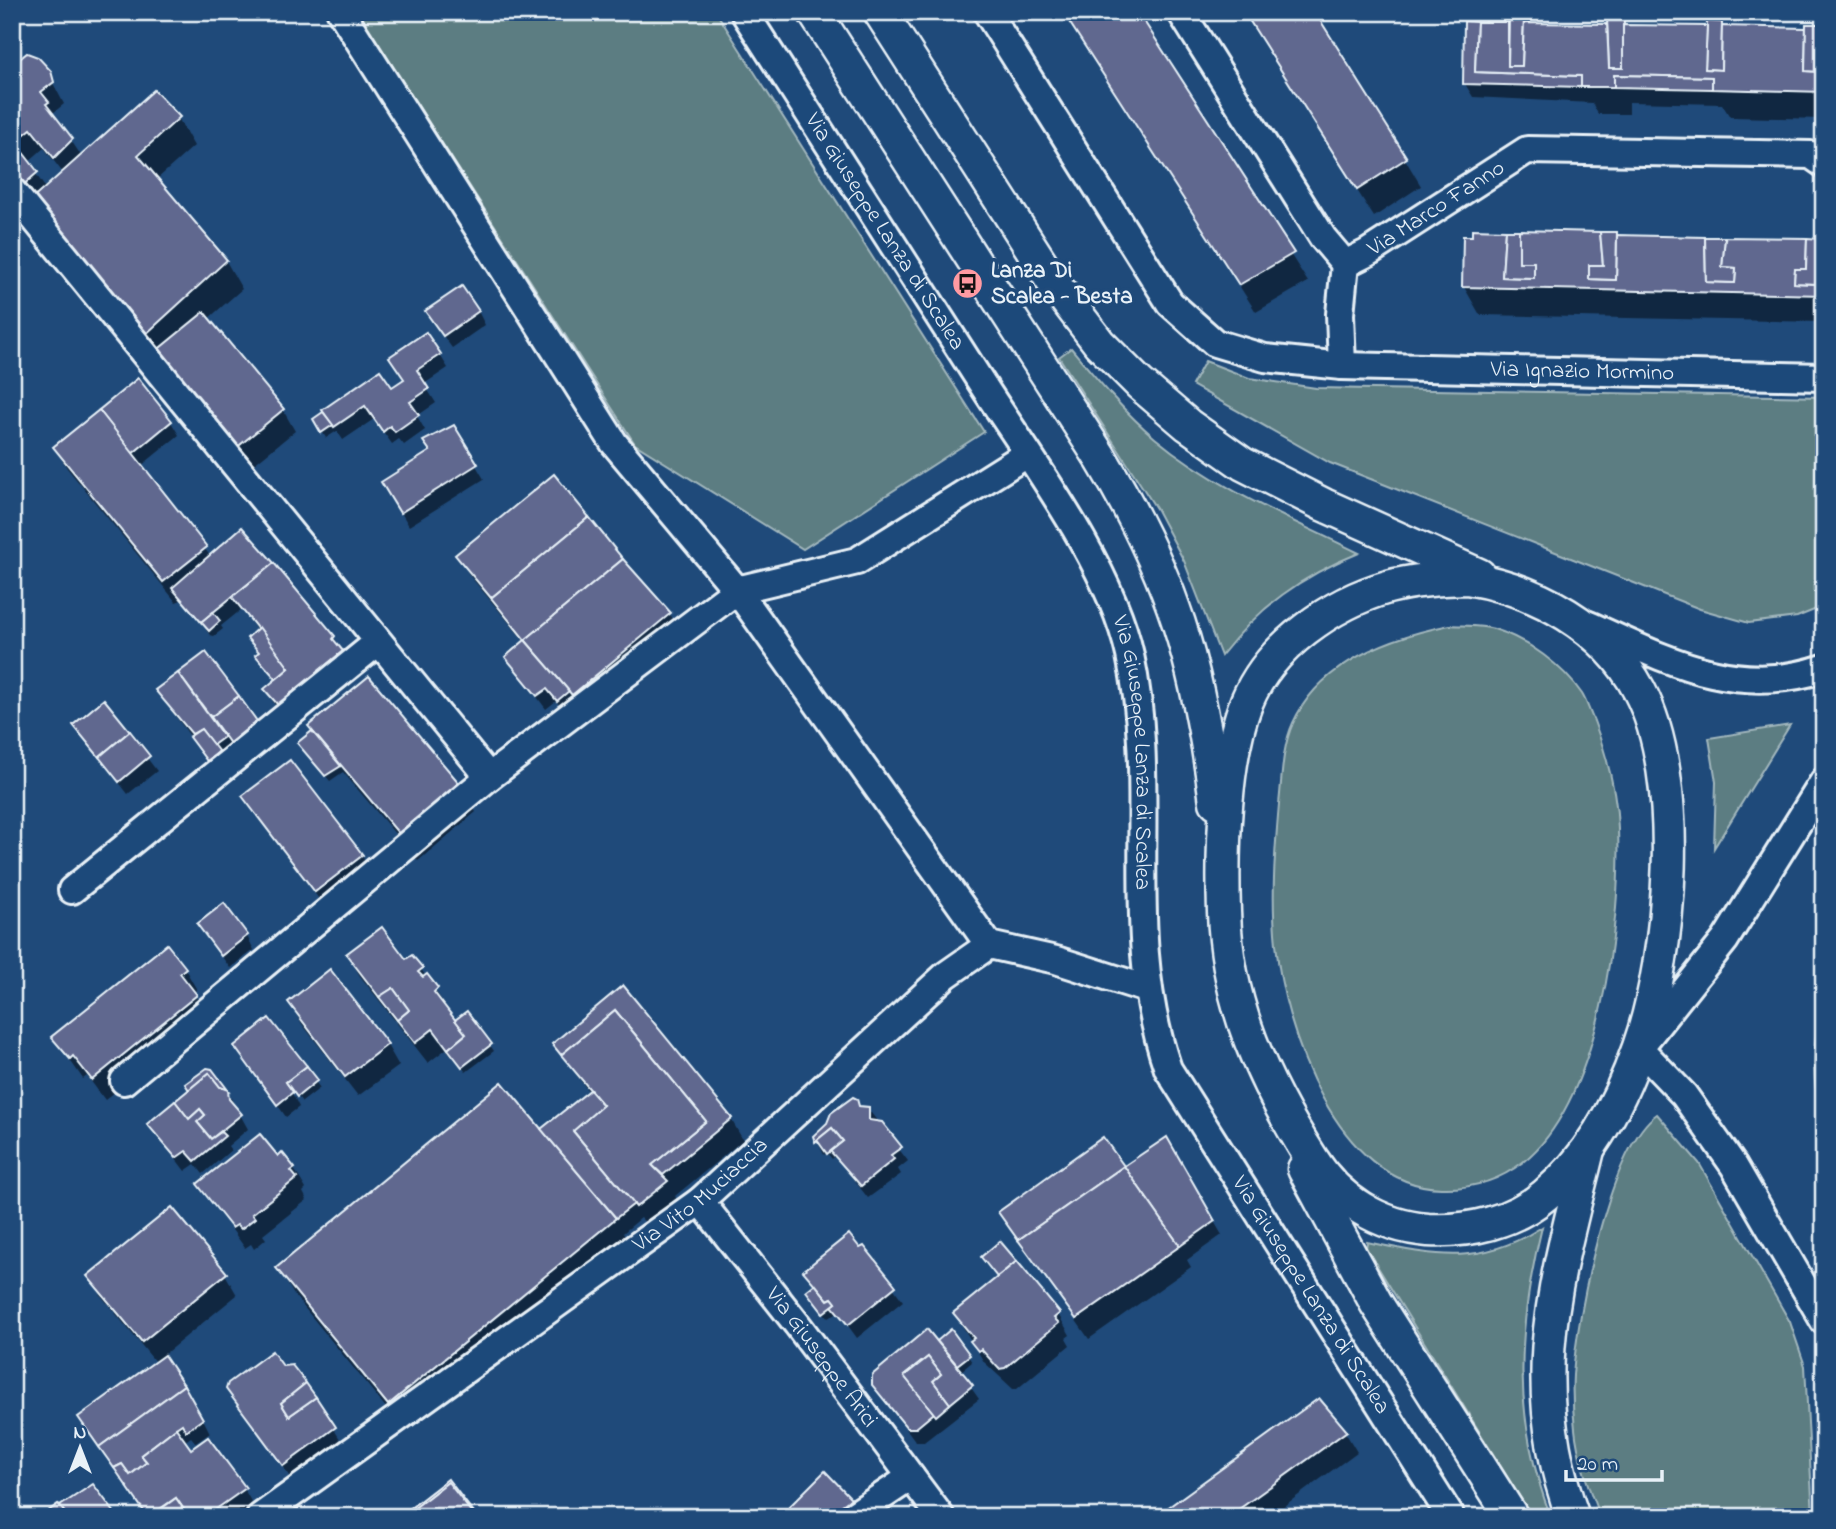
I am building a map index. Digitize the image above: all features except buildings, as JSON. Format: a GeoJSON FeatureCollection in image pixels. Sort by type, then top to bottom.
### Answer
{"type":"FeatureCollection","features":[{"type":"Feature","properties":{"kind":"street"},"geometry":{"type":"LineString","coordinates":[[341,12],[614,443],[737,590],[989,945],[1056,960],[1147,989]]}},
{"type":"Feature","properties":{"kind":"street","name":"Via Giuseppe Lanza di Scalea"},"geometry":{"type":"LineString","coordinates":[[744,12],[1027,454],[1098,573],[1130,654],[1141,754],[1142,941],[1155,1030],[1168,1069],[1186,1102],[1451,1517]]}},
{"type":"Feature","properties":{"kind":"street"},"geometry":{"type":"LineString","coordinates":[[814,12],[1100,457],[1158,563],[1174,601],[1200,694],[1223,880],[1227,956],[1234,992],[1267,1084],[1291,1141],[1345,1250],[1511,1517]]}},
{"type":"Feature","properties":{"kind":"street"},"geometry":{"type":"LineString","coordinates":[[880,12],[1063,297],[1100,343],[1140,384],[1188,425],[1243,464],[1324,505],[1692,669],[1726,677],[1765,681],[1794,678],[1824,668]]}},
{"type":"Feature","properties":{"kind":"street"},"geometry":{"type":"LineString","coordinates":[[987,12],[1170,303],[1215,343],[1265,358],[1342,366],[1340,314],[1345,264]]}},
{"type":"Feature","properties":{"kind":"street","name":"Via Marco Fanno"},"geometry":{"type":"LineString","coordinates":[[1181,12],[1323,238],[1345,264],[1367,254],[1527,150],[1811,155],[1824,164]]}},
{"type":"Feature","properties":{"kind":"street"},"geometry":{"type":"LineString","coordinates":[[12,191],[489,778]]}},
{"type":"Feature","properties":{"kind":"street","name":"Via Ignazio Mormino"},"geometry":{"type":"LineString","coordinates":[[1342,366],[1824,377]]}},
{"type":"Feature","properties":{"kind":"street"},"geometry":{"type":"LineString","coordinates":[[124,1081],[489,778],[737,590],[858,561],[1027,454]]}},
{"type":"Feature","properties":{"kind":"street"},"geometry":{"type":"LineString","coordinates":[[1223,880],[1230,773],[1236,738],[1247,702],[1259,678],[1276,656],[1320,621],[1354,600],[1387,588],[1427,579],[1467,578],[1497,583]]}},
{"type":"Feature","properties":{"kind":"street"},"geometry":{"type":"LineString","coordinates":[[1267,1084],[1317,1167],[1333,1187],[1352,1203],[1397,1224],[1453,1230],[1507,1217],[1545,1195],[1589,1149],[1612,1110],[1639,1048],[1659,958],[1668,875],[1666,797],[1660,753],[1650,716],[1629,673],[1603,641],[1574,618]]}},
{"type":"Feature","properties":{"kind":"street"},"geometry":{"type":"LineString","coordinates":[[72,890],[378,642]]}},
{"type":"Feature","properties":{"kind":"street"},"geometry":{"type":"LineString","coordinates":[[1639,1048],[1725,940],[1824,781]]}},
{"type":"Feature","properties":{"kind":"street","name":"Via Vito Muciaccia"},"geometry":{"type":"LineString","coordinates":[[260,1517],[700,1201],[946,975],[989,945]]}},
{"type":"Feature","properties":{"kind":"street"},"geometry":{"type":"LineString","coordinates":[[1639,1048],[1684,1095],[1734,1166],[1824,1321]]}},
{"type":"Feature","properties":{"kind":"street"},"geometry":{"type":"LineString","coordinates":[[1573,1517],[1551,1438],[1545,1386],[1555,1285],[1589,1149]]}},
{"type":"Feature","properties":{"kind":"street","name":"Via Giuseppe Arici"},"geometry":{"type":"LineString","coordinates":[[700,1201],[797,1324],[940,1517]]}},
{"type":"Feature","properties":{"kind":"street"},"geometry":{"type":"LineString","coordinates":[[851,1517],[911,1477]]}},
{"type":"Feature","properties":{"kind":"green space"},"geometry":{"type":"Polygon","coordinates":[[[358,12],[716,12],[984,432],[803,549],[635,444],[358,12]]]}},
{"type":"Feature","properties":{"kind":"green space"},"geometry":{"type":"Polygon","coordinates":[[[1071,348],[1132,417],[1178,456],[1253,501],[1359,553],[1318,572],[1282,595],[1250,622],[1221,656],[1184,561],[1157,510],[1059,357],[1071,348]]]}},
{"type":"Feature","properties":{"kind":"green space"},"geometry":{"type":"Polygon","coordinates":[[[1205,361],[1249,378],[1316,388],[1824,397],[1824,606],[1797,617],[1749,623],[1700,609],[1330,463],[1192,385],[1205,361]]]}},
{"type":"Feature","properties":{"kind":"green space"},"geometry":{"type":"Polygon","coordinates":[[[1450,625],[1489,628],[1519,639],[1555,664],[1582,694],[1599,734],[1613,788],[1617,815],[1618,867],[1616,911],[1601,1007],[1588,1054],[1571,1097],[1549,1134],[1514,1169],[1484,1182],[1441,1188],[1404,1180],[1372,1161],[1345,1133],[1322,1098],[1304,1058],[1281,979],[1276,944],[1274,891],[1276,839],[1285,752],[1289,732],[1305,702],[1320,684],[1359,656],[1404,637],[1450,625]]]}},
{"type":"Feature","properties":{"kind":"green space"},"geometry":{"type":"Polygon","coordinates":[[[1790,725],[1714,848],[1716,782],[1709,738],[1790,725]]]}},
{"type":"Feature","properties":{"kind":"green space"},"geometry":{"type":"Polygon","coordinates":[[[1824,1001],[1824,1125],[1817,1095],[1814,1063],[1817,1031],[1824,1001]]]}},
{"type":"Feature","properties":{"kind":"green space"},"geometry":{"type":"Polygon","coordinates":[[[1657,1114],[1699,1163],[1790,1322],[1805,1366],[1813,1517],[1600,1517],[1596,1507],[1581,1462],[1574,1416],[1573,1375],[1581,1314],[1610,1196],[1624,1161],[1640,1133],[1657,1114]]]}},
{"type":"Feature","properties":{"kind":"green space"},"geometry":{"type":"Polygon","coordinates":[[[1542,1227],[1527,1301],[1522,1372],[1530,1444],[1538,1480],[1551,1517],[1532,1517],[1366,1248],[1367,1242],[1436,1254],[1477,1253],[1519,1240],[1542,1227]]]}},
{"type":"Feature","properties":{"kind":"place","name":"Lanza Di Scalea - Besta"},"geometry":{"type":"Point","coordinates":[968,284]}}]}
